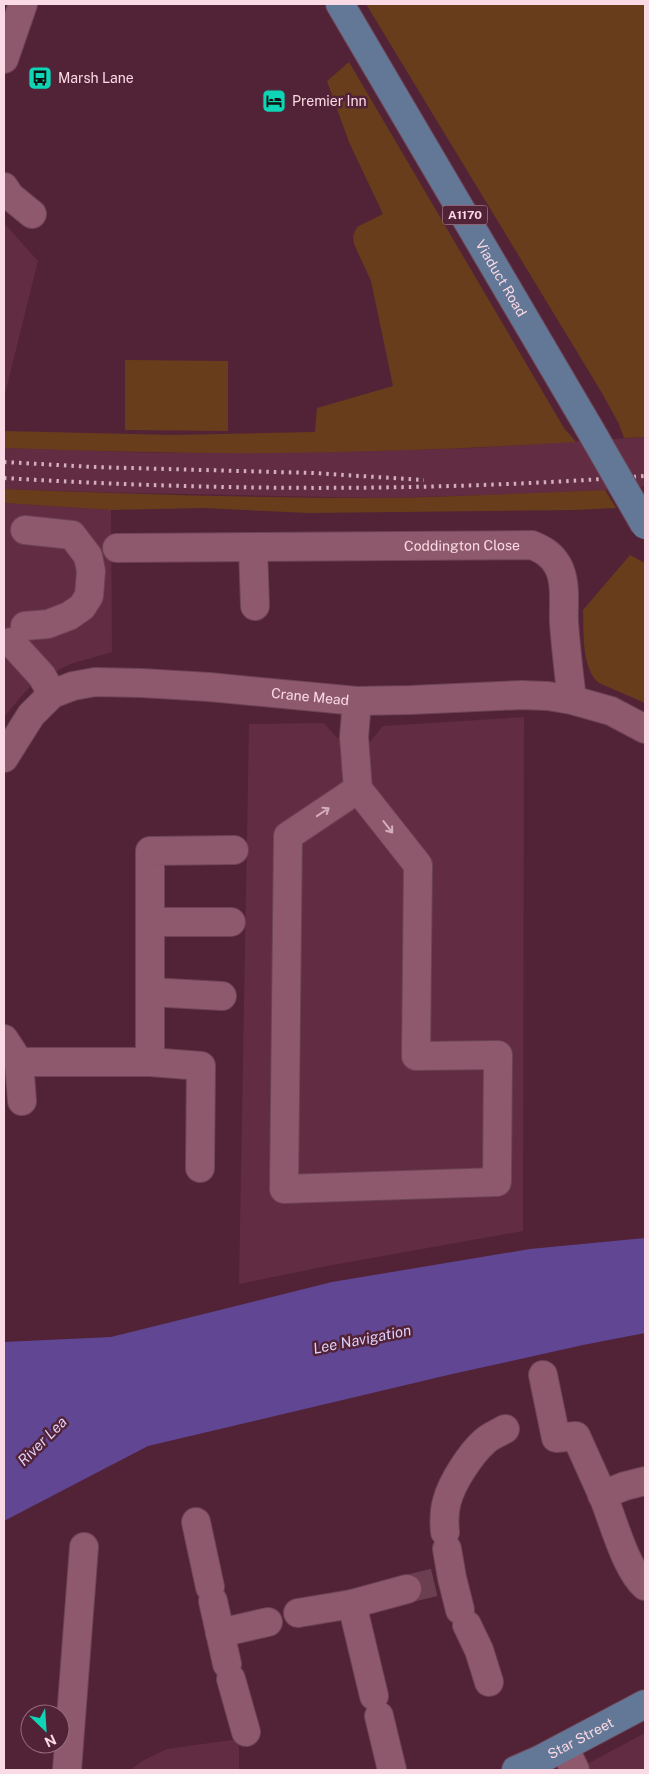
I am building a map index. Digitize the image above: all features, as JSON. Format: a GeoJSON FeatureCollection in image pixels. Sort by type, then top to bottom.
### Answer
{"type":"FeatureCollection","features":[{"type":"Feature","properties":{"kind":"main road","name":"Viaduct Road"},"geometry":{"type":"LineString","coordinates":[[340,4],[645,526]]}},
{"type":"Feature","properties":{"kind":"main road","name":"Star Street"},"geometry":{"type":"LineString","coordinates":[[520,1770],[569,1759],[645,1704]]}},
{"type":"Feature","properties":{"kind":"street"},"geometry":{"type":"LineString","coordinates":[[4,59],[23,4]]}},
{"type":"Feature","properties":{"kind":"street"},"geometry":{"type":"LineString","coordinates":[[4,187],[10,196],[32,214]]}},
{"type":"Feature","properties":{"kind":"street"},"geometry":{"type":"LineString","coordinates":[[25,530],[72,535],[88,556],[91,571],[89,596],[82,607],[68,616],[18,634],[52,694]]}},
{"type":"Feature","properties":{"kind":"street","name":"Coddington Close"},"geometry":{"type":"LineString","coordinates":[[117,548],[532,545],[552,557],[559,568],[562,579],[564,623],[572,700]]}},
{"type":"Feature","properties":{"kind":"street"},"geometry":{"type":"LineString","coordinates":[[253,548],[255,606]]}},
{"type":"Feature","properties":{"kind":"street","name":"Crane Mead"},"geometry":{"type":"LineString","coordinates":[[4,758],[32,715],[52,694],[73,686],[95,682],[142,682],[357,701],[522,695],[548,696],[572,700],[610,711],[645,729]]}},
{"type":"Feature","properties":{"kind":"street"},"geometry":{"type":"LineString","coordinates":[[357,701],[354,737],[358,789],[418,865],[416,1056],[498,1055],[497,1182],[284,1189],[288,836],[358,789]]}},
{"type":"Feature","properties":{"kind":"street"},"geometry":{"type":"LineString","coordinates":[[150,1062],[150,851],[234,850]]}},
{"type":"Feature","properties":{"kind":"street"},"geometry":{"type":"LineString","coordinates":[[150,922],[231,922]]}},
{"type":"Feature","properties":{"kind":"street"},"geometry":{"type":"LineString","coordinates":[[150,992],[222,996]]}},
{"type":"Feature","properties":{"kind":"street"},"geometry":{"type":"LineString","coordinates":[[4,1039],[19,1062],[22,1101]]}},
{"type":"Feature","properties":{"kind":"street"},"geometry":{"type":"LineString","coordinates":[[19,1062],[150,1062],[201,1066],[200,1168]]}},
{"type":"Feature","properties":{"kind":"street"},"geometry":{"type":"LineString","coordinates":[[543,1375],[556,1438],[576,1436],[630,1566],[637,1578],[645,1586]]}},
{"type":"Feature","properties":{"kind":"street"},"geometry":{"type":"LineString","coordinates":[[489,1682],[479,1650],[444,1580],[446,1540],[444,1517],[448,1499],[472,1455],[486,1440],[505,1429]]}},
{"type":"Feature","properties":{"kind":"street"},"geometry":{"type":"LineString","coordinates":[[602,1495],[645,1481]]}},
{"type":"Feature","properties":{"kind":"street"},"geometry":{"type":"LineString","coordinates":[[196,1522],[229,1672],[246,1732]]}},
{"type":"Feature","properties":{"kind":"street"},"geometry":{"type":"LineString","coordinates":[[67,1770],[84,1548]]}},
{"type":"Feature","properties":{"kind":"street"},"geometry":{"type":"LineString","coordinates":[[298,1614],[352,1604],[407,1589]]}},
{"type":"Feature","properties":{"kind":"street"},"geometry":{"type":"LineString","coordinates":[[352,1604],[392,1770]]}},
{"type":"Feature","properties":{"kind":"street"},"geometry":{"type":"LineString","coordinates":[[220,1633],[268,1622]]}},
{"type":"Feature","properties":{"kind":"shaded area"},"geometry":{"type":"Polygon","coordinates":[[[366,4],[645,4],[645,437],[624,438],[619,424],[602,393],[366,4]]]}},
{"type":"Feature","properties":{"kind":"shaded area"},"geometry":{"type":"Polygon","coordinates":[[[349,62],[564,428],[576,442],[355,452],[281,453],[177,453],[4,448],[4,431],[174,435],[315,432],[317,408],[393,386],[371,281],[354,244],[353,236],[357,227],[383,214],[349,142],[327,81],[349,62]]]}},
{"type":"Feature","properties":{"kind":"shaded area"},"geometry":{"type":"Polygon","coordinates":[[[4,223],[38,261],[4,398],[4,223]]]}},
{"type":"Feature","properties":{"kind":"shaded area"},"geometry":{"type":"Polygon","coordinates":[[[125,360],[228,361],[228,431],[125,430],[125,360]]]}},
{"type":"Feature","properties":{"kind":"shaded area"},"geometry":{"type":"Polygon","coordinates":[[[645,437],[645,486],[605,490],[378,498],[4,489],[4,448],[163,453],[373,451],[475,448],[645,437]]]}},
{"type":"Feature","properties":{"kind":"shaded area"},"geometry":{"type":"Polygon","coordinates":[[[4,489],[378,498],[605,490],[616,508],[308,513],[204,508],[111,510],[4,503],[4,489]]]}},
{"type":"Feature","properties":{"kind":"shaded area"},"geometry":{"type":"Polygon","coordinates":[[[4,503],[111,510],[112,652],[70,664],[32,684],[4,717],[4,503]]]}},
{"type":"Feature","properties":{"kind":"shaded area"},"geometry":{"type":"Polygon","coordinates":[[[630,555],[645,563],[645,703],[599,683],[593,676],[586,659],[583,610],[630,555]]]}},
{"type":"Feature","properties":{"kind":"shaded area"},"geometry":{"type":"Polygon","coordinates":[[[524,717],[523,1231],[327,1266],[239,1284],[249,724],[324,723],[337,738],[370,742],[383,726],[524,717]]]}},
{"type":"Feature","properties":{"kind":"shaded area"},"geometry":{"type":"Polygon","coordinates":[[[645,1733],[645,1770],[576,1770],[645,1733]]]}},
{"type":"Feature","properties":{"kind":"shaded area"},"geometry":{"type":"Polygon","coordinates":[[[239,1739],[239,1770],[130,1770],[144,1760],[167,1749],[239,1739]]]}},
{"type":"Feature","properties":{"kind":"water"},"geometry":{"type":"Polygon","coordinates":[[[645,1238],[645,1333],[448,1375],[148,1446],[4,1521],[4,1342],[111,1337],[332,1282],[530,1249],[645,1238]]]}},
{"type":"Feature","properties":{"kind":"tunnel"},"geometry":{"type":"LineString","coordinates":[[407,1589],[436,1582]]}},
{"type":"Feature","properties":{"kind":"railway"},"geometry":{"type":"LineString","coordinates":[[4,462],[93,467],[313,473],[424,480]]}},
{"type":"Feature","properties":{"kind":"railway"},"geometry":{"type":"LineString","coordinates":[[4,478],[164,485],[324,488],[485,485],[645,476]]}},
{"type":"Feature","properties":{"kind":"place","name":"Marsh Lane"},"geometry":{"type":"Point","coordinates":[40,78]}},
{"type":"Feature","properties":{"kind":"place","name":"Premier Inn"},"geometry":{"type":"Point","coordinates":[274,101]}},
{"type":"Feature","properties":{"kind":"water label","name":"Lee Navigation"},"geometry":{"type":"Point","coordinates":[362,1339]}},
{"type":"Feature","properties":{"kind":"water label","name":"River Lea"},"geometry":{"type":"Point","coordinates":[42,1441]}}]}
